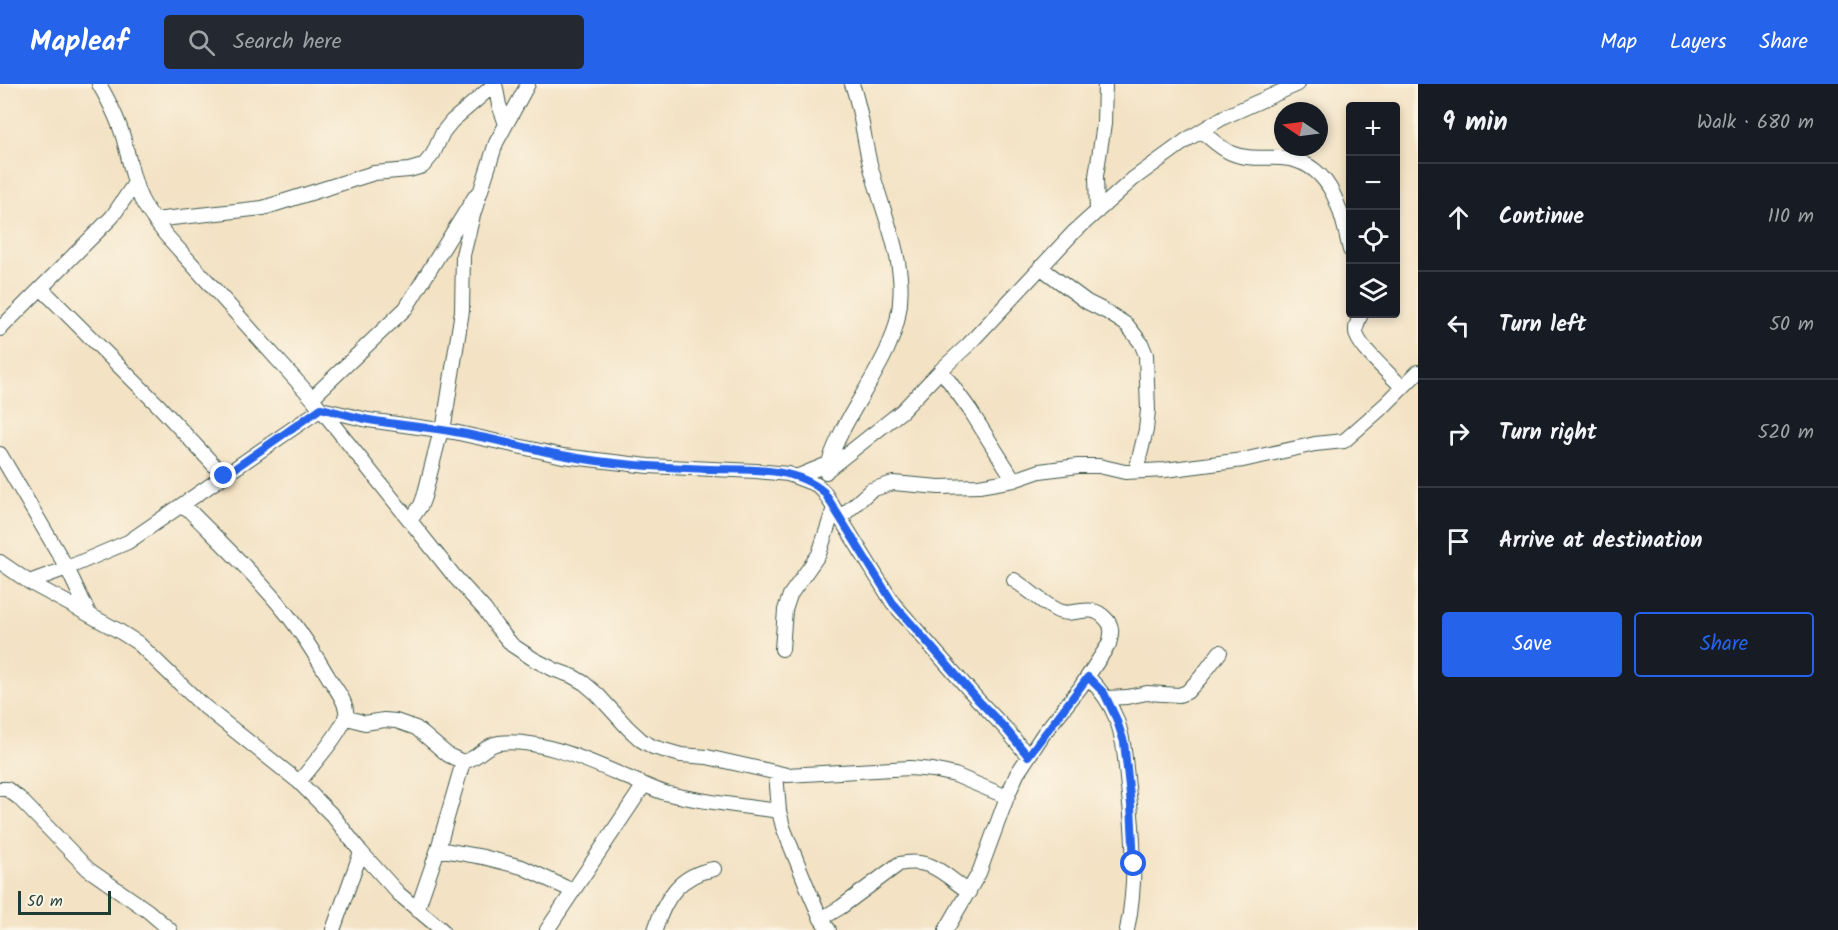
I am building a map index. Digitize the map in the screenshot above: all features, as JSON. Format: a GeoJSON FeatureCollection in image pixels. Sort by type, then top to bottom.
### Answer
{"type":"FeatureCollection","features":[{"type":"Feature","properties":{"kind":"street"},"geometry":{"type":"LineString","coordinates":[[99,84],[119,124],[140,198],[154,220],[316,403],[512,645],[535,660],[584,683],[628,728],[653,747],[681,755],[707,757],[754,766],[776,774],[910,768],[933,770],[955,775],[1007,797]]}},
{"type":"Feature","properties":{"kind":"street"},"geometry":{"type":"LineString","coordinates":[[154,220],[263,208],[374,173],[409,170],[423,166],[433,154],[442,132],[495,84],[506,124]]}},
{"type":"Feature","properties":{"kind":"street"},"geometry":{"type":"LineString","coordinates":[[410,521],[424,497],[442,430],[461,317],[463,255],[496,143],[528,84]]}},
{"type":"Feature","properties":{"kind":"street"},"geometry":{"type":"LineString","coordinates":[[824,492],[831,452],[887,349],[902,302],[901,276],[896,249],[869,160],[858,100],[852,84]]}},
{"type":"Feature","properties":{"kind":"street"},"geometry":{"type":"LineString","coordinates":[[1097,212],[1096,176],[1103,134],[1105,84]]}},
{"type":"Feature","properties":{"kind":"street"},"geometry":{"type":"LineString","coordinates":[[796,477],[827,468],[902,411],[968,345],[1073,233],[1132,179],[1224,117],[1290,86]]}},
{"type":"Feature","properties":{"kind":"street"},"geometry":{"type":"LineString","coordinates":[[1201,131],[1230,152],[1243,157],[1283,158],[1297,161],[1311,168],[1334,192],[1346,233]]}},
{"type":"Feature","properties":{"kind":"street"},"geometry":{"type":"LineString","coordinates":[[0,329],[112,217],[135,183]]}},
{"type":"Feature","properties":{"kind":"street"},"geometry":{"type":"LineString","coordinates":[[28,582],[128,542],[224,476],[316,403],[406,308],[447,244],[462,214],[484,183]]}},
{"type":"Feature","properties":{"kind":"street"},"geometry":{"type":"LineString","coordinates":[[1040,267],[1087,302],[1127,325],[1141,343],[1146,355],[1148,410],[1143,450],[1136,471]]}},
{"type":"Feature","properties":{"kind":"street"},"geometry":{"type":"LineString","coordinates":[[42,288],[159,406],[224,476]]}},
{"type":"Feature","properties":{"kind":"street"},"geometry":{"type":"LineString","coordinates":[[1359,318],[1356,325],[1356,335],[1361,344],[1402,387]]}},
{"type":"Feature","properties":{"kind":"street"},"geometry":{"type":"LineString","coordinates":[[941,370],[970,410],[1014,480]]}},
{"type":"Feature","properties":{"kind":"street"},"geometry":{"type":"LineString","coordinates":[[782,649],[785,610],[790,595],[819,555],[837,513],[871,490],[893,483],[923,486],[979,486],[1014,480],[1040,471],[1078,466],[1099,466],[1125,472],[1165,470],[1243,460],[1315,444],[1344,441],[1418,372]]}},
{"type":"Feature","properties":{"kind":"street"},"geometry":{"type":"LineString","coordinates":[[316,403],[368,420],[442,430],[563,456],[648,466],[788,474],[817,485],[824,492],[893,603],[1028,756]]}},
{"type":"Feature","properties":{"kind":"street"},"geometry":{"type":"LineString","coordinates":[[0,454],[67,568],[89,614]]}},
{"type":"Feature","properties":{"kind":"street"},"geometry":{"type":"LineString","coordinates":[[183,504],[250,571],[287,614],[343,701],[345,717],[327,748],[299,782]]}},
{"type":"Feature","properties":{"kind":"street"},"geometry":{"type":"LineString","coordinates":[[0,562],[28,582],[138,643],[200,703],[299,782],[333,816],[361,852],[399,894],[442,930]]}},
{"type":"Feature","properties":{"kind":"street"},"geometry":{"type":"LineString","coordinates":[[946,930],[979,873],[1007,797],[1028,756],[1088,677],[1112,636],[1108,620],[1099,612],[1083,610],[1069,613],[1057,610],[1014,580]]}},
{"type":"Feature","properties":{"kind":"street"},"geometry":{"type":"LineString","coordinates":[[1106,698],[1147,693],[1179,695],[1187,692],[1220,652]]}},
{"type":"Feature","properties":{"kind":"street"},"geometry":{"type":"LineString","coordinates":[[1088,677],[1104,693],[1124,742],[1131,805],[1134,864],[1127,930]]}},
{"type":"Feature","properties":{"kind":"street"},"geometry":{"type":"LineString","coordinates":[[345,717],[365,723],[389,720],[411,726],[448,756],[463,762],[475,758],[491,745],[531,743],[566,753],[663,792],[705,801],[778,811]]}},
{"type":"Feature","properties":{"kind":"street"},"geometry":{"type":"LineString","coordinates":[[417,910],[438,849],[463,762]]}},
{"type":"Feature","properties":{"kind":"street"},"geometry":{"type":"LineString","coordinates":[[776,774],[778,811],[792,852],[825,924],[841,907],[899,864],[921,862],[936,868],[969,892]]}},
{"type":"Feature","properties":{"kind":"street"},"geometry":{"type":"LineString","coordinates":[[547,930],[644,785]]}},
{"type":"Feature","properties":{"kind":"street"},"geometry":{"type":"LineString","coordinates":[[0,789],[7,789],[19,798],[87,869],[148,911],[170,930]]}},
{"type":"Feature","properties":{"kind":"street"},"geometry":{"type":"LineString","coordinates":[[438,849],[522,867],[573,891]]}},
{"type":"Feature","properties":{"kind":"street"},"geometry":{"type":"LineString","coordinates":[[333,930],[361,852]]}},
{"type":"Feature","properties":{"kind":"street"},"geometry":{"type":"LineString","coordinates":[[655,930],[667,900],[679,884],[699,872],[714,869]]}},
{"type":"Feature","properties":{"kind":"route"},"geometry":{"type":"LineString","coordinates":[[224,476],[321,408],[368,420],[501,441],[563,456],[648,466],[788,474],[817,485],[824,492],[893,603],[1028,756],[1088,677],[1104,693],[1124,742],[1134,833],[1134,864]]}}]}
